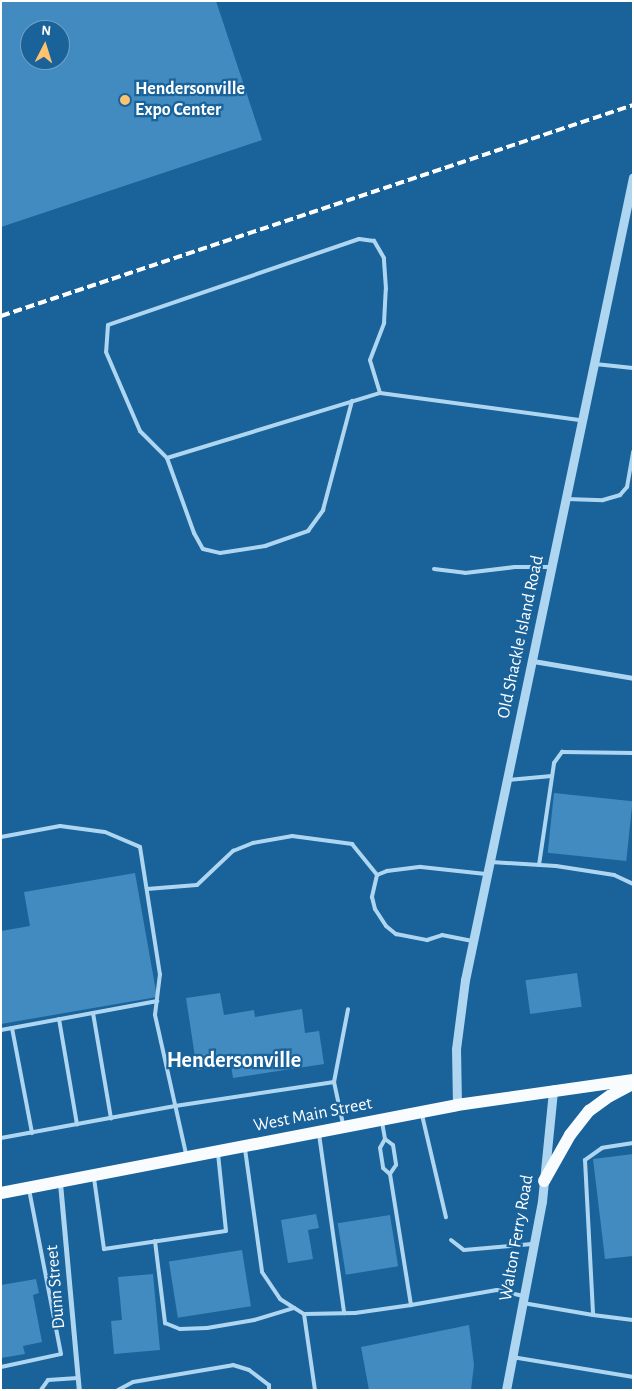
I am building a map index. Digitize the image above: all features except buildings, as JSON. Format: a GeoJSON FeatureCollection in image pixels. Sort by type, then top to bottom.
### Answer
{"type":"FeatureCollection","features":[{"type":"Feature","properties":{"kind":"main road","name":"West Main Street"},"geometry":{"type":"LineString","coordinates":[[1,1193],[422,1112],[553,1090],[633,1080]]}},
{"type":"Feature","properties":{"kind":"main road"},"geometry":{"type":"LineString","coordinates":[[544,1181],[570,1135],[589,1111],[610,1096],[633,1084]]}},
{"type":"Feature","properties":{"kind":"street","name":"Old Shackle Island Road"},"geometry":{"type":"LineString","coordinates":[[457,1106],[456,1049],[465,980],[584,421],[633,177]]}},
{"type":"Feature","properties":{"kind":"street"},"geometry":{"type":"LineString","coordinates":[[533,661],[633,678]]}},
{"type":"Feature","properties":{"kind":"street","name":"Walton Ferry Road"},"geometry":{"type":"LineString","coordinates":[[506,1390],[544,1181],[553,1090]]}},
{"type":"Feature","properties":{"kind":"street","name":"Dunn Street"},"geometry":{"type":"LineString","coordinates":[[60,1182],[79,1390]]}},
{"type":"Feature","properties":{"kind":"lane"},"geometry":{"type":"LineString","coordinates":[[352,401],[323,510],[308,531],[265,546],[220,553],[203,549],[194,533],[167,458],[140,431],[106,352],[108,325],[359,239],[374,241],[384,258],[386,289],[384,323],[370,360],[380,392]]}},
{"type":"Feature","properties":{"kind":"lane"},"geometry":{"type":"LineString","coordinates":[[594,364],[633,368]]}},
{"type":"Feature","properties":{"kind":"lane"},"geometry":{"type":"LineString","coordinates":[[167,458],[380,392],[584,421]]}},
{"type":"Feature","properties":{"kind":"lane"},"geometry":{"type":"LineString","coordinates":[[567,499],[603,500],[620,495],[627,486],[633,452]]}},
{"type":"Feature","properties":{"kind":"lane"},"geometry":{"type":"LineString","coordinates":[[434,569],[465,573],[515,567],[553,567]]}},
{"type":"Feature","properties":{"kind":"lane"},"geometry":{"type":"LineString","coordinates":[[538,865],[554,763],[562,752],[633,753]]}},
{"type":"Feature","properties":{"kind":"lane"},"geometry":{"type":"LineString","coordinates":[[507,780],[552,776]]}},
{"type":"Feature","properties":{"kind":"lane"},"geometry":{"type":"LineString","coordinates":[[1,837],[60,826],[105,832],[140,847],[160,974],[155,1014],[187,1158]]}},
{"type":"Feature","properties":{"kind":"lane"},"geometry":{"type":"LineString","coordinates":[[147,889],[197,885],[233,851],[253,843],[292,836],[352,844],[377,875]]}},
{"type":"Feature","properties":{"kind":"lane"},"geometry":{"type":"LineString","coordinates":[[491,862],[538,865],[614,875],[633,884]]}},
{"type":"Feature","properties":{"kind":"lane"},"geometry":{"type":"LineString","coordinates":[[377,875],[421,866],[488,874]]}},
{"type":"Feature","properties":{"kind":"lane"},"geometry":{"type":"LineString","coordinates":[[377,875],[372,897],[375,909],[386,926],[396,934],[427,940],[442,935],[474,942]]}},
{"type":"Feature","properties":{"kind":"lane"},"geometry":{"type":"LineString","coordinates":[[1,1030],[157,1001]]}},
{"type":"Feature","properties":{"kind":"lane"},"geometry":{"type":"LineString","coordinates":[[344,1127],[334,1082],[348,1009]]}},
{"type":"Feature","properties":{"kind":"lane"},"geometry":{"type":"LineString","coordinates":[[93,1013],[111,1118]]}},
{"type":"Feature","properties":{"kind":"lane"},"geometry":{"type":"LineString","coordinates":[[59,1019],[77,1124]]}},
{"type":"Feature","properties":{"kind":"lane"},"geometry":{"type":"LineString","coordinates":[[12,1028],[32,1133]]}},
{"type":"Feature","properties":{"kind":"lane"},"geometry":{"type":"LineString","coordinates":[[1,1138],[176,1106],[334,1082]]}},
{"type":"Feature","properties":{"kind":"lane"},"geometry":{"type":"LineString","coordinates":[[422,1112],[446,1217]]}},
{"type":"Feature","properties":{"kind":"lane"},"geometry":{"type":"LineString","coordinates":[[382,1120],[385,1139],[380,1148],[383,1168],[390,1174],[412,1304]]}},
{"type":"Feature","properties":{"kind":"lane"},"geometry":{"type":"LineString","coordinates":[[319,1132],[344,1313]]}},
{"type":"Feature","properties":{"kind":"lane"},"geometry":{"type":"LineString","coordinates":[[385,1139],[394,1145],[396,1165],[390,1174]]}},
{"type":"Feature","properties":{"kind":"lane"},"geometry":{"type":"LineString","coordinates":[[593,1314],[585,1160],[602,1148],[633,1143]]}},
{"type":"Feature","properties":{"kind":"lane"},"geometry":{"type":"LineString","coordinates":[[245,1146],[262,1272],[280,1299],[304,1314],[344,1313],[497,1290],[523,1299],[593,1314],[633,1320]]}},
{"type":"Feature","properties":{"kind":"lane"},"geometry":{"type":"LineString","coordinates":[[94,1176],[104,1248],[226,1230],[217,1152]]}},
{"type":"Feature","properties":{"kind":"lane"},"geometry":{"type":"LineString","coordinates":[[1,1367],[61,1354],[28,1188]]}},
{"type":"Feature","properties":{"kind":"lane"},"geometry":{"type":"LineString","coordinates":[[451,1240],[464,1250],[534,1244]]}},
{"type":"Feature","properties":{"kind":"lane"},"geometry":{"type":"LineString","coordinates":[[155,1241],[165,1323],[180,1329],[206,1328],[254,1320],[294,1308]]}},
{"type":"Feature","properties":{"kind":"lane"},"geometry":{"type":"LineString","coordinates":[[304,1314],[315,1390]]}},
{"type":"Feature","properties":{"kind":"lane"},"geometry":{"type":"LineString","coordinates":[[512,1357],[633,1377]]}},
{"type":"Feature","properties":{"kind":"lane"},"geometry":{"type":"LineString","coordinates":[[118,1390],[133,1382],[233,1365],[249,1370],[269,1385],[269,1390]]}},
{"type":"Feature","properties":{"kind":"lane"},"geometry":{"type":"LineString","coordinates":[[41,1390],[48,1380],[78,1378]]}},
{"type":"Feature","properties":{"kind":"railway"},"geometry":{"type":"LineString","coordinates":[[1,316],[633,105]]}},
{"type":"Feature","properties":{"kind":"place","name":"Hendersonville Expo Center"},"geometry":{"type":"Point","coordinates":[125,100]}},
{"type":"Feature","properties":{"kind":"district","name":"Hendersonville"},"geometry":{"type":"Point","coordinates":[234,1061]}}]}
